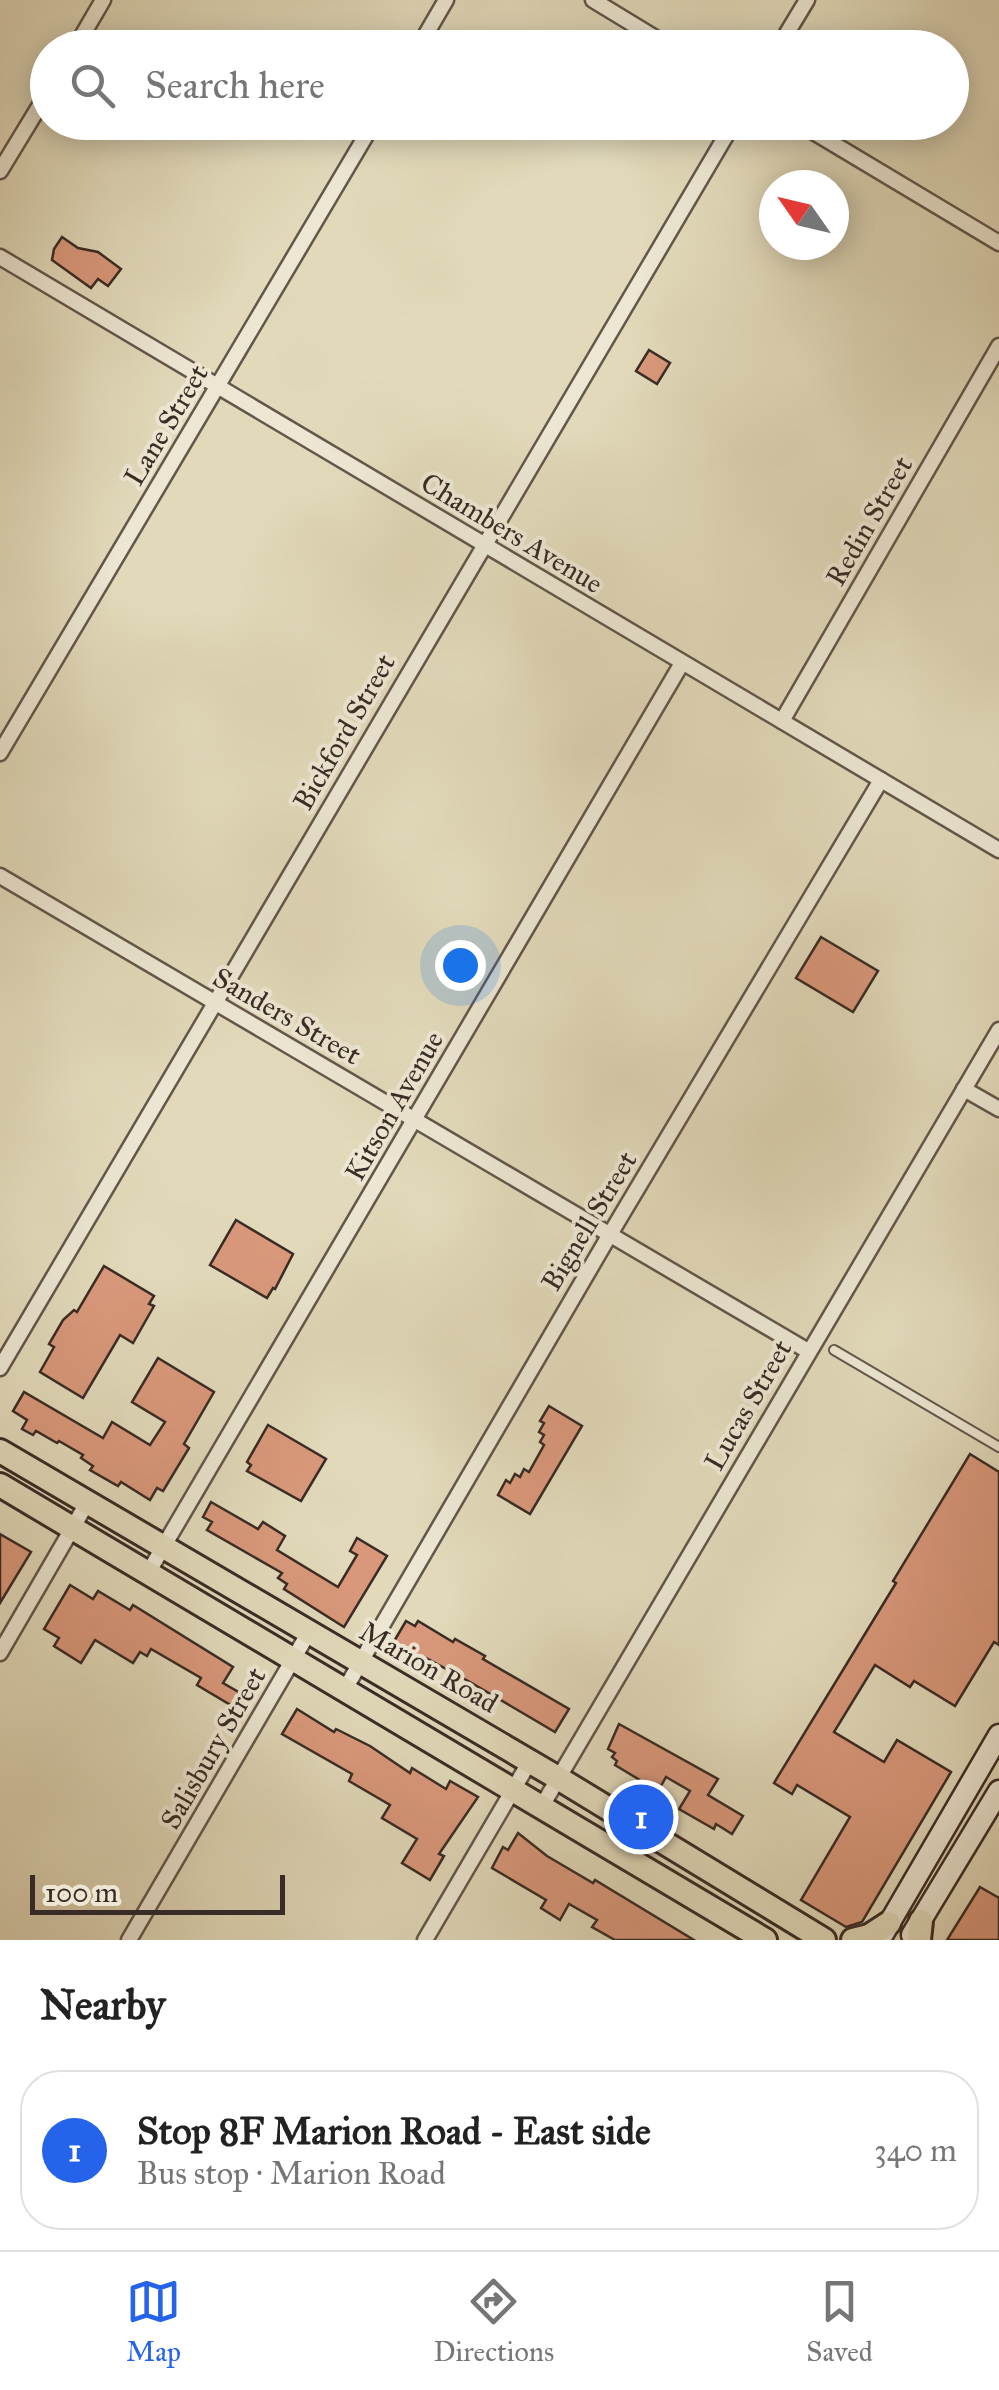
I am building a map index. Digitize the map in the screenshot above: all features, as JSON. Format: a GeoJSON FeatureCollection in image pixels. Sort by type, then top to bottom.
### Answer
{"type":"FeatureCollection","features":[{"type":"Feature","properties":{"kind":"main road","name":"Marion Road"},"geometry":{"type":"LineString","coordinates":[[0,1451],[530,1761],[824,1940]]}},
{"type":"Feature","properties":{"kind":"main road"},"geometry":{"type":"LineString","coordinates":[[0,1486],[766,1940]]}},
{"type":"Feature","properties":{"kind":"main road"},"geometry":{"type":"LineString","coordinates":[[852,1940],[884,1932],[999,1735]]}},
{"type":"Feature","properties":{"kind":"main road"},"geometry":{"type":"LineString","coordinates":[[916,1934],[999,1791]]}},
{"type":"Feature","properties":{"kind":"street"},"geometry":{"type":"LineString","coordinates":[[85,30],[103,0]]}},
{"type":"Feature","properties":{"kind":"street"},"geometry":{"type":"LineString","coordinates":[[428,30],[446,0]]}},
{"type":"Feature","properties":{"kind":"street"},"geometry":{"type":"LineString","coordinates":[[593,0],[642,30]]}},
{"type":"Feature","properties":{"kind":"street"},"geometry":{"type":"LineString","coordinates":[[788,30],[806,0]]}},
{"type":"Feature","properties":{"kind":"street"},"geometry":{"type":"LineString","coordinates":[[0,171],[30,122]]}},
{"type":"Feature","properties":{"kind":"street","name":"Lane Street"},"geometry":{"type":"LineString","coordinates":[[0,753],[363,140]]}},
{"type":"Feature","properties":{"kind":"street","name":"Bickford Street"},"geometry":{"type":"LineString","coordinates":[[0,1368],[723,140]]}},
{"type":"Feature","properties":{"kind":"street"},"geometry":{"type":"LineString","coordinates":[[828,140],[999,243]]}},
{"type":"Feature","properties":{"kind":"street","name":"Chambers Avenue"},"geometry":{"type":"LineString","coordinates":[[0,257],[999,850]]}},
{"type":"Feature","properties":{"kind":"street","name":"Redin Street"},"geometry":{"type":"LineString","coordinates":[[782,721],[999,346]]}},
{"type":"Feature","properties":{"kind":"street","name":"Kitson Avenue"},"geometry":{"type":"LineString","coordinates":[[148,1573],[682,663]]}},
{"type":"Feature","properties":{"kind":"street","name":"Bignell Street"},"geometry":{"type":"LineString","coordinates":[[344,1690],[881,780]]}},
{"type":"Feature","properties":{"kind":"street","name":"Sanders Street"},"geometry":{"type":"LineString","coordinates":[[0,876],[808,1351]]}},
{"type":"Feature","properties":{"kind":"street","name":"Lucas Street"},"geometry":{"type":"LineString","coordinates":[[542,1806],[999,1030]]}},
{"type":"Feature","properties":{"kind":"street"},"geometry":{"type":"LineString","coordinates":[[964,1088],[999,1108]]}},
{"type":"Feature","properties":{"kind":"street"},"geometry":{"type":"LineString","coordinates":[[0,1652],[88,1502]]}},
{"type":"Feature","properties":{"kind":"street","name":"Salisbury Street"},"geometry":{"type":"LineString","coordinates":[[128,1940],[309,1632]]}},
{"type":"Feature","properties":{"kind":"street"},"geometry":{"type":"LineString","coordinates":[[425,1940],[530,1761]]}},
{"type":"Feature","properties":{"kind":"lane"},"geometry":{"type":"LineString","coordinates":[[834,1350],[999,1447]]}},
{"type":"Feature","properties":{"kind":"building"},"geometry":{"type":"Polygon","coordinates":[[[62,237],[78,248],[98,252],[121,269],[108,286],[98,279],[91,288],[52,260],[62,237]]]}},
{"type":"Feature","properties":{"kind":"building"},"geometry":{"type":"Polygon","coordinates":[[[649,350],[670,363],[657,384],[636,371],[649,350]]]}},
{"type":"Feature","properties":{"kind":"building"},"geometry":{"type":"Polygon","coordinates":[[[821,937],[878,971],[853,1012],[796,978],[821,937]]]}},
{"type":"Feature","properties":{"kind":"building"},"geometry":{"type":"Polygon","coordinates":[[[236,1220],[293,1254],[267,1298],[210,1265],[236,1220]]]}},
{"type":"Feature","properties":{"kind":"building"},"geometry":{"type":"Polygon","coordinates":[[[104,1266],[154,1296],[149,1304],[154,1306],[133,1343],[120,1335],[83,1398],[40,1372],[54,1347],[49,1344],[63,1320],[74,1310],[77,1312],[104,1266]]]}},
{"type":"Feature","properties":{"kind":"building"},"geometry":{"type":"Polygon","coordinates":[[[158,1358],[214,1392],[184,1444],[189,1448],[163,1491],[157,1488],[150,1500],[121,1482],[118,1486],[90,1470],[93,1466],[81,1458],[83,1455],[59,1441],[22,1429],[27,1420],[13,1411],[24,1392],[103,1438],[112,1422],[150,1445],[165,1422],[132,1402],[158,1358]]]}},
{"type":"Feature","properties":{"kind":"building"},"geometry":{"type":"Polygon","coordinates":[[[549,1406],[582,1426],[530,1514],[498,1495],[506,1480],[510,1483],[515,1474],[520,1477],[524,1469],[529,1472],[544,1445],[540,1442],[544,1435],[539,1432],[544,1423],[540,1421],[549,1406]]]}},
{"type":"Feature","properties":{"kind":"building"},"geometry":{"type":"Polygon","coordinates":[[[268,1425],[326,1459],[301,1501],[247,1471],[251,1465],[247,1462],[268,1425]]]}},
{"type":"Feature","properties":{"kind":"building"},"geometry":{"type":"Polygon","coordinates":[[[970,1454],[999,1472],[999,1645],[994,1642],[955,1706],[914,1681],[910,1687],[875,1665],[834,1732],[884,1762],[897,1740],[951,1772],[862,1922],[846,1927],[801,1900],[850,1817],[797,1785],[792,1794],[774,1783],[970,1454]]]}},
{"type":"Feature","properties":{"kind":"building"},"geometry":{"type":"Polygon","coordinates":[[[211,1502],[258,1529],[263,1522],[285,1536],[277,1550],[338,1587],[357,1555],[350,1551],[357,1538],[387,1556],[344,1627],[284,1589],[287,1584],[278,1578],[282,1573],[207,1530],[212,1522],[203,1517],[211,1502]]]}},
{"type":"Feature","properties":{"kind":"building"},"geometry":{"type":"Polygon","coordinates":[[[0,1534],[31,1552],[0,1603],[0,1534]]]}},
{"type":"Feature","properties":{"kind":"building"},"geometry":{"type":"Polygon","coordinates":[[[70,1585],[93,1599],[98,1591],[130,1610],[133,1605],[233,1667],[223,1683],[242,1694],[234,1707],[197,1685],[201,1678],[151,1649],[147,1656],[140,1652],[133,1663],[95,1640],[81,1663],[54,1646],[59,1638],[44,1629],[70,1585]]]}},
{"type":"Feature","properties":{"kind":"building"},"geometry":{"type":"Polygon","coordinates":[[[406,1621],[415,1626],[418,1621],[453,1642],[455,1639],[569,1709],[555,1732],[393,1643],[406,1621]]]}},
{"type":"Feature","properties":{"kind":"building"},"geometry":{"type":"Polygon","coordinates":[[[297,1709],[334,1732],[336,1729],[370,1746],[410,1773],[412,1768],[446,1789],[450,1781],[478,1797],[439,1854],[444,1856],[430,1880],[402,1863],[417,1839],[382,1818],[390,1805],[349,1781],[352,1774],[282,1734],[297,1709]]]}},
{"type":"Feature","properties":{"kind":"building"},"geometry":{"type":"Polygon","coordinates":[[[619,1724],[718,1779],[708,1795],[743,1816],[732,1834],[716,1824],[714,1829],[679,1809],[690,1791],[666,1777],[658,1791],[615,1765],[615,1753],[608,1749],[619,1724]]]}},
{"type":"Feature","properties":{"kind":"building"},"geometry":{"type":"Polygon","coordinates":[[[518,1833],[547,1856],[694,1940],[615,1940],[592,1927],[597,1920],[569,1904],[560,1920],[541,1908],[546,1900],[492,1868],[503,1847],[508,1850],[518,1833]]]}},
{"type":"Feature","properties":{"kind":"building"},"geometry":{"type":"Polygon","coordinates":[[[980,1887],[999,1898],[999,1940],[947,1940],[980,1887]]]}},
{"type":"Feature","properties":{"kind":"place","name":"Stop 8F Marion Road - East side"},"geometry":{"type":"Point","coordinates":[641,1817]}}]}
